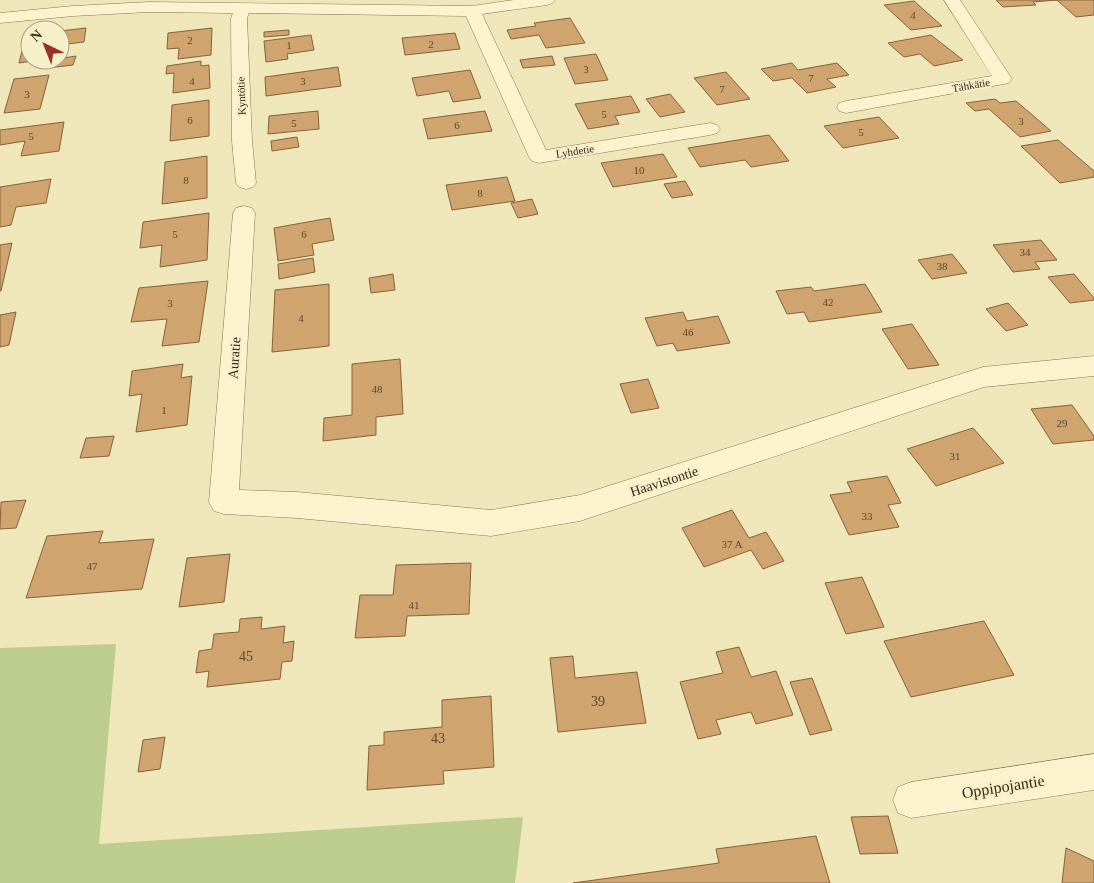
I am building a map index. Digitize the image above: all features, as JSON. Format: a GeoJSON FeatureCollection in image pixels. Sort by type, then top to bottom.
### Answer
{"type":"FeatureCollection","features":[{"type":"Feature","properties":{"kind":"street"},"geometry":{"type":"LineString","coordinates":[[3,23],[130,4],[243,9],[326,5],[472,11],[547,0]]}},
{"type":"Feature","properties":{"kind":"street","name":"Tähkätie"},"geometry":{"type":"LineString","coordinates":[[846,107],[1003,79],[952,0]]}},
{"type":"Feature","properties":{"kind":"street","name":"Kyntötie"},"geometry":{"type":"LineString","coordinates":[[243,9],[239,18],[242,142],[246,183]]}},
{"type":"Feature","properties":{"kind":"street","name":"Lyhdetie"},"geometry":{"type":"LineString","coordinates":[[472,11],[539,157],[710,129]]}},
{"type":"Feature","properties":{"kind":"street","name":"Auratie"},"geometry":{"type":"LineString","coordinates":[[224,502],[244,214]]}},
{"type":"Feature","properties":{"kind":"street","name":"Haavistontie"},"geometry":{"type":"LineString","coordinates":[[224,502],[297,505],[491,523],[580,508],[984,377],[1090,371]]}},
{"type":"Feature","properties":{"kind":"street","name":"Oppipojantie"},"geometry":{"type":"LineString","coordinates":[[911,800],[1094,772]]}},
{"type":"Feature","properties":{"kind":"green space"},"geometry":{"type":"Polygon","coordinates":[[[116,644],[99,844],[523,817],[515,883],[0,883],[0,648],[116,644]]]}},
{"type":"Feature","properties":{"kind":"building"},"geometry":{"type":"Polygon","coordinates":[[[996,0],[1057,0],[1033,2],[1036,5],[1003,7],[996,0]]]}},
{"type":"Feature","properties":{"kind":"building"},"geometry":{"type":"Polygon","coordinates":[[[1057,0],[1094,0],[1094,15],[1076,17],[1057,0]]]}},
{"type":"Feature","properties":{"kind":"building"},"geometry":{"type":"Polygon","coordinates":[[[914,1],[942,26],[911,30],[884,5],[914,1]]]}},
{"type":"Feature","properties":{"kind":"building"},"geometry":{"type":"Polygon","coordinates":[[[570,18],[585,43],[546,48],[539,35],[511,39],[507,30],[536,26],[534,23],[570,18]]]}},
{"type":"Feature","properties":{"kind":"building"},"geometry":{"type":"Polygon","coordinates":[[[86,28],[84,42],[70,44],[70,30],[86,28]]]}},
{"type":"Feature","properties":{"kind":"building"},"geometry":{"type":"Polygon","coordinates":[[[212,28],[211,55],[178,59],[179,48],[167,49],[168,33],[212,28]]]}},
{"type":"Feature","properties":{"kind":"building"},"geometry":{"type":"Polygon","coordinates":[[[289,30],[289,35],[264,37],[264,32],[289,30]]]}},
{"type":"Feature","properties":{"kind":"building"},"geometry":{"type":"Polygon","coordinates":[[[455,33],[460,49],[405,55],[402,38],[455,33]]]}},
{"type":"Feature","properties":{"kind":"building"},"geometry":{"type":"Polygon","coordinates":[[[311,35],[314,50],[287,54],[288,59],[266,62],[264,41],[311,35]]]}},
{"type":"Feature","properties":{"kind":"building"},"geometry":{"type":"Polygon","coordinates":[[[931,35],[963,60],[934,66],[920,54],[904,57],[888,43],[931,35]]]}},
{"type":"Feature","properties":{"kind":"building"},"geometry":{"type":"Polygon","coordinates":[[[596,54],[608,80],[575,84],[564,58],[596,54]]]}},
{"type":"Feature","properties":{"kind":"building"},"geometry":{"type":"Polygon","coordinates":[[[76,56],[73,65],[70,65],[70,57],[76,56]]]}},
{"type":"Feature","properties":{"kind":"building"},"geometry":{"type":"Polygon","coordinates":[[[552,56],[555,65],[523,68],[520,60],[552,56]]]}},
{"type":"Feature","properties":{"kind":"building"},"geometry":{"type":"Polygon","coordinates":[[[201,61],[201,66],[209,65],[210,88],[173,93],[174,73],[166,74],[167,66],[201,61]]]}},
{"type":"Feature","properties":{"kind":"building"},"geometry":{"type":"Polygon","coordinates":[[[792,63],[798,70],[837,63],[849,75],[827,79],[836,87],[807,93],[792,78],[773,81],[761,69],[792,63]]]}},
{"type":"Feature","properties":{"kind":"building"},"geometry":{"type":"Polygon","coordinates":[[[338,67],[341,86],[266,96],[265,77],[338,67]]]}},
{"type":"Feature","properties":{"kind":"building"},"geometry":{"type":"Polygon","coordinates":[[[470,70],[481,98],[453,102],[449,91],[417,96],[412,78],[470,70]]]}},
{"type":"Feature","properties":{"kind":"building"},"geometry":{"type":"Polygon","coordinates":[[[726,72],[750,99],[717,105],[694,78],[726,72]]]}},
{"type":"Feature","properties":{"kind":"building"},"geometry":{"type":"Polygon","coordinates":[[[49,75],[40,109],[4,113],[14,79],[49,75]]]}},
{"type":"Feature","properties":{"kind":"building"},"geometry":{"type":"Polygon","coordinates":[[[670,94],[685,112],[660,117],[646,99],[670,94]]]}},
{"type":"Feature","properties":{"kind":"building"},"geometry":{"type":"Polygon","coordinates":[[[631,96],[640,112],[615,116],[619,124],[588,129],[575,104],[631,96]]]}},
{"type":"Feature","properties":{"kind":"building"},"geometry":{"type":"Polygon","coordinates":[[[995,99],[1000,103],[1016,101],[1051,131],[1020,137],[989,109],[975,111],[966,103],[995,99]]]}},
{"type":"Feature","properties":{"kind":"building"},"geometry":{"type":"Polygon","coordinates":[[[209,100],[209,136],[170,141],[172,105],[209,100]]]}},
{"type":"Feature","properties":{"kind":"building"},"geometry":{"type":"Polygon","coordinates":[[[318,111],[319,129],[268,134],[269,116],[318,111]]]}},
{"type":"Feature","properties":{"kind":"building"},"geometry":{"type":"Polygon","coordinates":[[[485,111],[492,131],[428,139],[423,119],[485,111]]]}},
{"type":"Feature","properties":{"kind":"building"},"geometry":{"type":"Polygon","coordinates":[[[879,117],[899,138],[843,148],[824,126],[879,117]]]}},
{"type":"Feature","properties":{"kind":"building"},"geometry":{"type":"Polygon","coordinates":[[[64,122],[59,151],[21,156],[25,141],[0,145],[0,130],[64,122]]]}},
{"type":"Feature","properties":{"kind":"building"},"geometry":{"type":"Polygon","coordinates":[[[769,135],[789,161],[751,167],[745,160],[700,167],[688,148],[769,135]]]}},
{"type":"Feature","properties":{"kind":"building"},"geometry":{"type":"Polygon","coordinates":[[[297,137],[299,147],[272,151],[271,141],[297,137]]]}},
{"type":"Feature","properties":{"kind":"building"},"geometry":{"type":"Polygon","coordinates":[[[1058,140],[1094,171],[1094,177],[1060,183],[1021,146],[1058,140]]]}},
{"type":"Feature","properties":{"kind":"building"},"geometry":{"type":"Polygon","coordinates":[[[663,154],[677,177],[613,187],[601,163],[663,154]]]}},
{"type":"Feature","properties":{"kind":"building"},"geometry":{"type":"Polygon","coordinates":[[[207,156],[207,198],[162,204],[165,162],[207,156]]]}},
{"type":"Feature","properties":{"kind":"building"},"geometry":{"type":"Polygon","coordinates":[[[507,177],[515,201],[452,210],[446,185],[507,177]]]}},
{"type":"Feature","properties":{"kind":"building"},"geometry":{"type":"Polygon","coordinates":[[[51,179],[46,203],[16,207],[11,225],[0,227],[0,187],[51,179]]]}},
{"type":"Feature","properties":{"kind":"building"},"geometry":{"type":"Polygon","coordinates":[[[685,181],[693,195],[672,198],[664,184],[685,181]]]}},
{"type":"Feature","properties":{"kind":"building"},"geometry":{"type":"Polygon","coordinates":[[[532,199],[538,214],[518,218],[511,203],[532,199]]]}},
{"type":"Feature","properties":{"kind":"building"},"geometry":{"type":"Polygon","coordinates":[[[209,213],[207,260],[160,267],[162,245],[140,248],[143,222],[209,213]]]}},
{"type":"Feature","properties":{"kind":"building"},"geometry":{"type":"Polygon","coordinates":[[[330,218],[334,240],[312,244],[314,255],[278,261],[274,228],[330,218]]]}},
{"type":"Feature","properties":{"kind":"building"},"geometry":{"type":"Polygon","coordinates":[[[1041,240],[1057,260],[1035,262],[1040,269],[1013,272],[993,245],[1041,240]]]}},
{"type":"Feature","properties":{"kind":"building"},"geometry":{"type":"Polygon","coordinates":[[[12,243],[1,291],[0,291],[0,245],[12,243]]]}},
{"type":"Feature","properties":{"kind":"building"},"geometry":{"type":"Polygon","coordinates":[[[952,254],[967,273],[932,279],[918,260],[952,254]]]}},
{"type":"Feature","properties":{"kind":"building"},"geometry":{"type":"Polygon","coordinates":[[[313,258],[315,272],[279,279],[278,264],[313,258]]]}},
{"type":"Feature","properties":{"kind":"building"},"geometry":{"type":"Polygon","coordinates":[[[393,274],[395,290],[371,293],[369,278],[393,274]]]}},
{"type":"Feature","properties":{"kind":"building"},"geometry":{"type":"Polygon","coordinates":[[[1074,274],[1094,300],[1070,303],[1048,277],[1074,274]]]}},
{"type":"Feature","properties":{"kind":"building"},"geometry":{"type":"Polygon","coordinates":[[[208,281],[199,342],[162,346],[167,319],[131,322],[139,288],[208,281]]]}},
{"type":"Feature","properties":{"kind":"building"},"geometry":{"type":"Polygon","coordinates":[[[329,284],[329,346],[272,352],[275,290],[329,284]]]}},
{"type":"Feature","properties":{"kind":"building"},"geometry":{"type":"Polygon","coordinates":[[[865,284],[882,312],[809,322],[804,312],[787,314],[776,291],[811,287],[814,291],[865,284]]]}},
{"type":"Feature","properties":{"kind":"building"},"geometry":{"type":"Polygon","coordinates":[[[1008,303],[1028,325],[1006,331],[986,309],[1008,303]]]}},
{"type":"Feature","properties":{"kind":"building"},"geometry":{"type":"Polygon","coordinates":[[[16,312],[9,345],[0,347],[0,315],[16,312]]]}},
{"type":"Feature","properties":{"kind":"building"},"geometry":{"type":"Polygon","coordinates":[[[683,312],[687,321],[718,316],[730,343],[677,351],[673,343],[657,346],[645,318],[683,312]]]}},
{"type":"Feature","properties":{"kind":"building"},"geometry":{"type":"Polygon","coordinates":[[[912,324],[939,365],[908,369],[882,329],[912,324]]]}},
{"type":"Feature","properties":{"kind":"building"},"geometry":{"type":"Polygon","coordinates":[[[400,359],[403,414],[376,417],[376,435],[323,441],[324,418],[352,415],[352,364],[400,359]]]}},
{"type":"Feature","properties":{"kind":"building"},"geometry":{"type":"Polygon","coordinates":[[[183,364],[181,378],[192,376],[187,425],[136,432],[142,394],[129,396],[132,371],[183,364]]]}},
{"type":"Feature","properties":{"kind":"building"},"geometry":{"type":"Polygon","coordinates":[[[648,379],[659,408],[631,413],[620,384],[648,379]]]}},
{"type":"Feature","properties":{"kind":"building"},"geometry":{"type":"Polygon","coordinates":[[[1072,405],[1094,436],[1094,440],[1053,444],[1031,409],[1072,405]]]}},
{"type":"Feature","properties":{"kind":"building"},"geometry":{"type":"Polygon","coordinates":[[[973,428],[1004,463],[936,486],[907,449],[973,428]]]}},
{"type":"Feature","properties":{"kind":"building"},"geometry":{"type":"Polygon","coordinates":[[[114,436],[109,456],[80,458],[86,438],[114,436]]]}},
{"type":"Feature","properties":{"kind":"building"},"geometry":{"type":"Polygon","coordinates":[[[887,476],[901,503],[888,505],[899,527],[849,535],[830,495],[852,492],[847,482],[887,476]]]}},
{"type":"Feature","properties":{"kind":"building"},"geometry":{"type":"Polygon","coordinates":[[[26,500],[16,528],[0,529],[1,502],[26,500]]]}},
{"type":"Feature","properties":{"kind":"building"},"geometry":{"type":"Polygon","coordinates":[[[732,510],[749,538],[766,532],[784,561],[763,569],[751,550],[704,567],[682,528],[732,510]]]}},
{"type":"Feature","properties":{"kind":"building"},"geometry":{"type":"Polygon","coordinates":[[[103,531],[99,543],[154,539],[142,589],[26,598],[47,536],[103,531]]]}},
{"type":"Feature","properties":{"kind":"building"},"geometry":{"type":"Polygon","coordinates":[[[230,554],[224,602],[179,607],[187,558],[230,554]]]}},
{"type":"Feature","properties":{"kind":"building"},"geometry":{"type":"Polygon","coordinates":[[[471,563],[469,614],[407,616],[405,636],[355,638],[360,595],[393,595],[396,565],[471,563]]]}},
{"type":"Feature","properties":{"kind":"building"},"geometry":{"type":"Polygon","coordinates":[[[862,577],[884,627],[846,634],[825,583],[862,577]]]}},
{"type":"Feature","properties":{"kind":"building"},"geometry":{"type":"Polygon","coordinates":[[[262,617],[261,629],[285,626],[283,643],[294,641],[292,661],[282,662],[280,679],[207,687],[209,671],[196,673],[199,651],[212,649],[214,634],[239,632],[240,619],[262,617]]]}},
{"type":"Feature","properties":{"kind":"building"},"geometry":{"type":"Polygon","coordinates":[[[984,621],[1014,675],[911,697],[884,641],[984,621]]]}},
{"type":"Feature","properties":{"kind":"building"},"geometry":{"type":"Polygon","coordinates":[[[739,647],[751,677],[776,671],[793,715],[756,724],[751,712],[716,720],[721,734],[698,739],[680,682],[723,673],[716,652],[739,647]]]}},
{"type":"Feature","properties":{"kind":"building"},"geometry":{"type":"Polygon","coordinates":[[[573,656],[575,678],[637,672],[646,723],[558,732],[550,658],[573,656]]]}},
{"type":"Feature","properties":{"kind":"building"},"geometry":{"type":"Polygon","coordinates":[[[812,678],[832,730],[810,735],[790,682],[812,678]]]}},
{"type":"Feature","properties":{"kind":"building"},"geometry":{"type":"Polygon","coordinates":[[[491,696],[494,767],[443,771],[444,784],[367,790],[369,746],[384,745],[384,732],[442,727],[442,700],[491,696]]]}},
{"type":"Feature","properties":{"kind":"building"},"geometry":{"type":"Polygon","coordinates":[[[165,737],[160,769],[138,772],[143,740],[165,737]]]}},
{"type":"Feature","properties":{"kind":"building"},"geometry":{"type":"Polygon","coordinates":[[[888,816],[898,853],[860,854],[851,817],[888,816]]]}},
{"type":"Feature","properties":{"kind":"building"},"geometry":{"type":"Polygon","coordinates":[[[816,836],[830,883],[573,883],[719,863],[716,849],[816,836]]]}},
{"type":"Feature","properties":{"kind":"building"},"geometry":{"type":"Polygon","coordinates":[[[1066,848],[1094,861],[1094,883],[1062,883],[1066,848]]]}}]}
